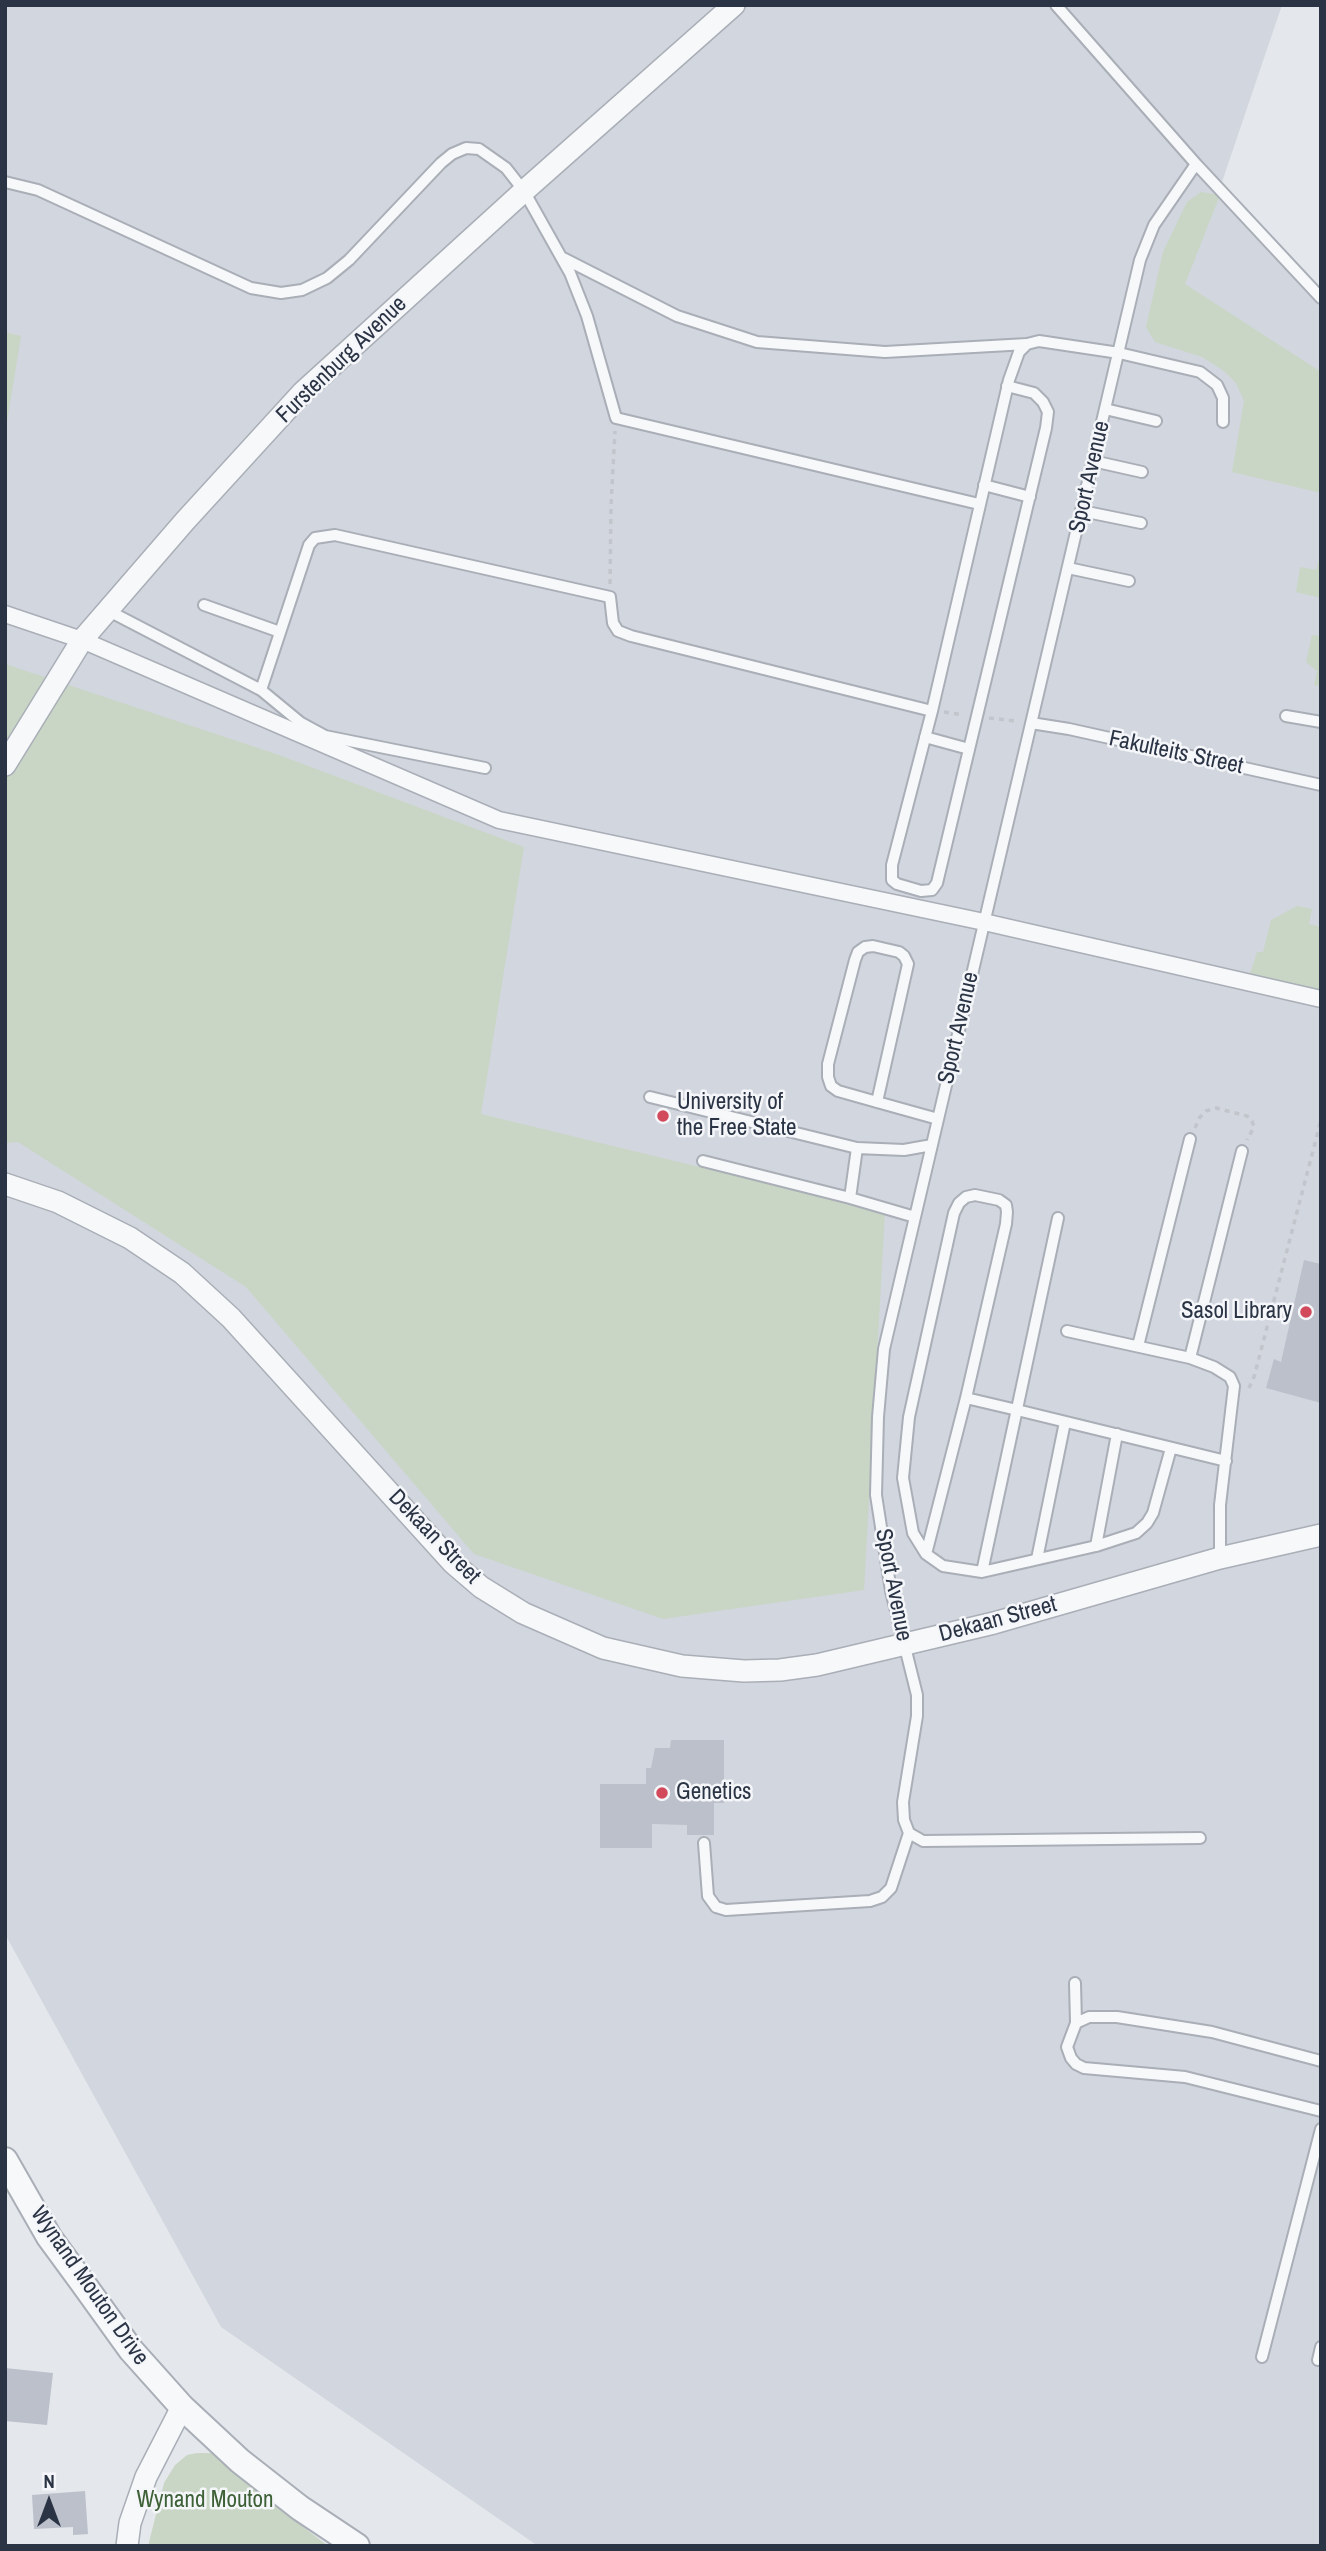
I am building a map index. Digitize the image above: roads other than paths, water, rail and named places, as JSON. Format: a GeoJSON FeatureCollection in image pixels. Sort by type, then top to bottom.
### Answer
{"type":"FeatureCollection","features":[{"type":"Feature","properties":{"kind":"street","name":"Furstenburg Avenue"},"geometry":{"type":"LineString","coordinates":[[5,765],[82,640],[185,521],[302,393],[734,5]]}},
{"type":"Feature","properties":{"kind":"street"},"geometry":{"type":"LineString","coordinates":[[5,614],[82,640],[499,820],[984,922],[1321,999]]}},
{"type":"Feature","properties":{"kind":"street","name":"Dekaan Street"},"geometry":{"type":"LineString","coordinates":[[5,1184],[58,1202],[130,1238],[182,1273],[231,1318],[453,1563],[481,1587],[523,1613],[603,1648],[682,1667],[744,1671],[817,1665],[994,1623],[1220,1558],[1321,1535]]}},
{"type":"Feature","properties":{"kind":"street","name":"Wynand Mouton Drive"},"geometry":{"type":"LineString","coordinates":[[5,2160],[49,2237],[131,2350],[182,2407],[240,2461],[300,2508],[357,2546]]}},
{"type":"Feature","properties":{"kind":"street"},"geometry":{"type":"LineString","coordinates":[[127,2546],[130,2523],[146,2477],[182,2407]]}},
{"type":"Feature","properties":{"kind":"lane"},"geometry":{"type":"LineString","coordinates":[[1056,5],[1196,164],[1321,298]]}},
{"type":"Feature","properties":{"kind":"lane"},"geometry":{"type":"LineString","coordinates":[[5,182],[38,190],[251,288],[281,293],[302,290],[327,278],[349,260],[441,163],[466,148],[479,149],[506,168],[524,191],[561,257],[587,316],[617,418],[979,504]]}},
{"type":"Feature","properties":{"kind":"lane","name":"Sport Avenue"},"geometry":{"type":"LineString","coordinates":[[909,1833],[904,1820],[903,1802],[917,1716],[917,1695],[891,1591],[876,1495],[878,1417],[884,1349],[1140,260],[1154,225],[1196,164]]}},
{"type":"Feature","properties":{"kind":"lane"},"geometry":{"type":"LineString","coordinates":[[561,257],[677,316],[757,342],[885,352],[1027,344],[1039,341],[1119,353],[1200,372],[1217,385],[1223,398],[1223,422]]}},
{"type":"Feature","properties":{"kind":"lane"},"geometry":{"type":"LineString","coordinates":[[1007,386],[1034,393],[1048,412],[937,883],[932,890],[921,891],[897,884],[892,880],[891,872],[932,711],[1007,386],[1018,352],[1027,344]]}},
{"type":"Feature","properties":{"kind":"lane"},"geometry":{"type":"LineString","coordinates":[[1105,409],[1156,421]]}},
{"type":"Feature","properties":{"kind":"lane"},"geometry":{"type":"LineString","coordinates":[[1093,461],[1142,472]]}},
{"type":"Feature","properties":{"kind":"lane"},"geometry":{"type":"LineString","coordinates":[[984,485],[1030,497]]}},
{"type":"Feature","properties":{"kind":"lane"},"geometry":{"type":"LineString","coordinates":[[1082,511],[1141,523]]}},
{"type":"Feature","properties":{"kind":"lane"},"geometry":{"type":"LineString","coordinates":[[261,690],[309,545],[315,538],[335,535],[610,597],[613,623],[618,631],[631,636],[932,711]]}},
{"type":"Feature","properties":{"kind":"lane"},"geometry":{"type":"LineString","coordinates":[[1068,568],[1129,581]]}},
{"type":"Feature","properties":{"kind":"lane"},"geometry":{"type":"LineString","coordinates":[[204,606],[280,632]]}},
{"type":"Feature","properties":{"kind":"lane"},"geometry":{"type":"LineString","coordinates":[[107,610],[261,690],[301,723],[325,736],[485,768]]}},
{"type":"Feature","properties":{"kind":"lane"},"geometry":{"type":"LineString","coordinates":[[1286,716],[1321,722]]}},
{"type":"Feature","properties":{"kind":"lane","name":"Fakulteits Street"},"geometry":{"type":"LineString","coordinates":[[1031,723],[1321,785]]}},
{"type":"Feature","properties":{"kind":"lane"},"geometry":{"type":"LineString","coordinates":[[925,737],[969,749]]}},
{"type":"Feature","properties":{"kind":"lane"},"geometry":{"type":"LineString","coordinates":[[877,1102],[908,964],[899,952],[873,946],[858,952],[855,960],[828,1064],[831,1086],[838,1091],[877,1102],[938,1119]]}},
{"type":"Feature","properties":{"kind":"lane"},"geometry":{"type":"LineString","coordinates":[[650,1097],[857,1149],[904,1150],[932,1145]]}},
{"type":"Feature","properties":{"kind":"lane"},"geometry":{"type":"LineString","coordinates":[[1138,1346],[1190,1139]]}},
{"type":"Feature","properties":{"kind":"lane"},"geometry":{"type":"LineString","coordinates":[[850,1198],[857,1149]]}},
{"type":"Feature","properties":{"kind":"lane"},"geometry":{"type":"LineString","coordinates":[[1190,1358],[1242,1151]]}},
{"type":"Feature","properties":{"kind":"lane"},"geometry":{"type":"LineString","coordinates":[[703,1161],[915,1217]]}},
{"type":"Feature","properties":{"kind":"lane"},"geometry":{"type":"LineString","coordinates":[[926,1554],[966,1398],[1006,1224],[1006,1205],[999,1200],[975,1195],[966,1197],[958,1203],[954,1213],[909,1417],[904,1491],[914,1532],[926,1554],[943,1566],[982,1572],[1136,1533],[1153,1513],[1171,1448]]}},
{"type":"Feature","properties":{"kind":"lane"},"geometry":{"type":"LineString","coordinates":[[982,1572],[1058,1218]]}},
{"type":"Feature","properties":{"kind":"lane"},"geometry":{"type":"LineString","coordinates":[[1067,1331],[1190,1358],[1214,1367],[1230,1377],[1234,1386],[1220,1505],[1220,1558]]}},
{"type":"Feature","properties":{"kind":"lane"},"geometry":{"type":"LineString","coordinates":[[966,1398],[1226,1461]]}},
{"type":"Feature","properties":{"kind":"lane"},"geometry":{"type":"LineString","coordinates":[[1037,1559],[1065,1422]]}},
{"type":"Feature","properties":{"kind":"lane"},"geometry":{"type":"LineString","coordinates":[[1097,1545],[1117,1434]]}},
{"type":"Feature","properties":{"kind":"lane"},"geometry":{"type":"LineString","coordinates":[[704,1843],[708,1896],[716,1907],[726,1910],[870,1901],[882,1897],[891,1888],[909,1833],[923,1841],[1200,1838]]}},
{"type":"Feature","properties":{"kind":"lane"},"geometry":{"type":"LineString","coordinates":[[1075,1983],[1076,2022],[1068,2053],[1076,2064],[1084,2068],[1185,2077],[1321,2110]]}},
{"type":"Feature","properties":{"kind":"lane"},"geometry":{"type":"LineString","coordinates":[[1076,2022],[1098,2017],[1158,2023],[1212,2032],[1321,2061]]}},
{"type":"Feature","properties":{"kind":"lane"},"geometry":{"type":"LineString","coordinates":[[1262,2357],[1321,2129]]}},
{"type":"Feature","properties":{"kind":"lane"},"geometry":{"type":"LineString","coordinates":[[1318,2360],[1321,2347]]}},
{"type":"Feature","properties":{"kind":"place","name":"University of the Free State"},"geometry":{"type":"Point","coordinates":[663,1116]}},
{"type":"Feature","properties":{"kind":"place","name":"Sasol Library"},"geometry":{"type":"Point","coordinates":[1306,1312]}},
{"type":"Feature","properties":{"kind":"place","name":"Genetics"},"geometry":{"type":"Point","coordinates":[662,1793]}},
{"type":"Feature","properties":{"kind":"park label","name":"Wynand Mouton"},"geometry":{"type":"Point","coordinates":[205,2501]}}]}
